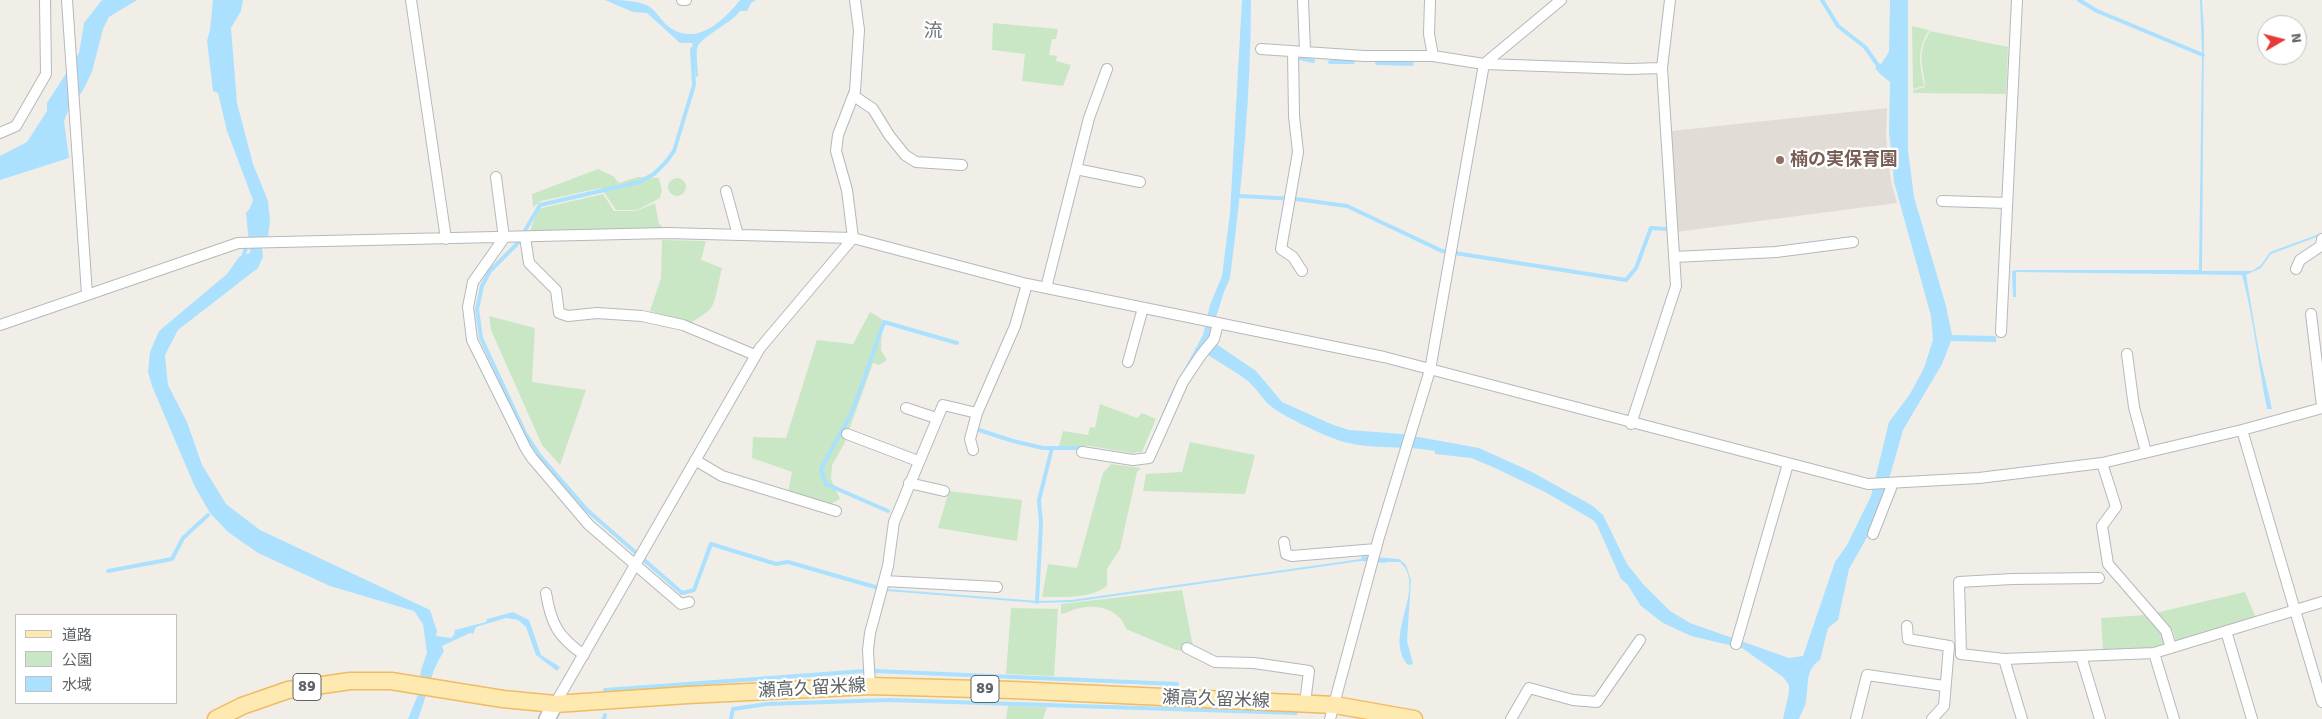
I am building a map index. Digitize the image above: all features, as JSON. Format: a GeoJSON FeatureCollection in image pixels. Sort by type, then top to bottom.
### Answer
{"type":"FeatureCollection","features":[{"type":"Feature","properties":{"kind":"main road","name":"瀬高久留米線"},"geometry":{"type":"LineString","coordinates":[[216,719],[242,706],[288,690],[350,681],[391,680],[434,689],[555,704],[688,694],[870,686],[1013,690],[1305,703],[1332,712],[1414,719]]}},
{"type":"Feature","properties":{"kind":"street"},"geometry":{"type":"LineString","coordinates":[[0,133],[16,126],[46,74],[45,0]]}},
{"type":"Feature","properties":{"kind":"street"},"geometry":{"type":"LineString","coordinates":[[67,0],[76,104],[87,294]]}},
{"type":"Feature","properties":{"kind":"street"},"geometry":{"type":"LineString","coordinates":[[411,0],[446,239]]}},
{"type":"Feature","properties":{"kind":"street"},"geometry":{"type":"LineString","coordinates":[[547,719],[755,355],[853,238],[847,190],[836,151],[838,134],[854,96],[859,30],[855,0]]}},
{"type":"Feature","properties":{"kind":"street"},"geometry":{"type":"LineString","coordinates":[[1302,0],[1305,51]]}},
{"type":"Feature","properties":{"kind":"street"},"geometry":{"type":"LineString","coordinates":[[1430,0],[1429,34],[1432,56]]}},
{"type":"Feature","properties":{"kind":"street"},"geometry":{"type":"LineString","coordinates":[[1332,712],[1376,549],[1430,370],[1484,64],[1561,0]]}},
{"type":"Feature","properties":{"kind":"street"},"geometry":{"type":"LineString","coordinates":[[1631,424],[1676,286],[1662,68],[1670,0]]}},
{"type":"Feature","properties":{"kind":"street"},"geometry":{"type":"LineString","coordinates":[[2001,332],[2017,0]]}},
{"type":"Feature","properties":{"kind":"street"},"geometry":{"type":"LineString","coordinates":[[1261,49],[1364,56],[1432,56],[1484,64],[1629,69],[1662,68]]}},
{"type":"Feature","properties":{"kind":"street"},"geometry":{"type":"LineString","coordinates":[[1293,51],[1294,116],[1298,152],[1281,249],[1293,257],[1302,271]]}},
{"type":"Feature","properties":{"kind":"street"},"geometry":{"type":"LineString","coordinates":[[1046,288],[1089,118],[1108,69]]}},
{"type":"Feature","properties":{"kind":"street"},"geometry":{"type":"LineString","coordinates":[[854,96],[873,109],[894,142],[916,162],[962,165]]}},
{"type":"Feature","properties":{"kind":"street"},"geometry":{"type":"LineString","coordinates":[[1076,169],[1140,182]]}},
{"type":"Feature","properties":{"kind":"street"},"geometry":{"type":"LineString","coordinates":[[496,177],[504,238],[473,282],[468,307],[472,340],[526,449],[589,525],[681,604],[689,602]]}},
{"type":"Feature","properties":{"kind":"street"},"geometry":{"type":"LineString","coordinates":[[726,191],[738,235]]}},
{"type":"Feature","properties":{"kind":"street"},"geometry":{"type":"LineString","coordinates":[[1942,202],[2007,203]]}},
{"type":"Feature","properties":{"kind":"street"},"geometry":{"type":"LineString","coordinates":[[0,325],[238,243],[667,233],[853,238],[1027,284],[1384,357],[1631,424],[1868,484],[1978,478],[2102,463],[2242,430],[2322,407],[2311,314]]}},
{"type":"Feature","properties":{"kind":"street"},"geometry":{"type":"LineString","coordinates":[[526,237],[529,263],[556,290],[558,313],[568,316],[597,313],[642,316],[682,325],[755,355]]}},
{"type":"Feature","properties":{"kind":"street"},"geometry":{"type":"LineString","coordinates":[[2296,269],[2300,260],[2321,246],[2322,238]]}},
{"type":"Feature","properties":{"kind":"street"},"geometry":{"type":"LineString","coordinates":[[1674,257],[1776,252],[1853,242]]}},
{"type":"Feature","properties":{"kind":"street"},"geometry":{"type":"LineString","coordinates":[[973,450],[970,439],[977,413],[1015,326],[1027,284]]}},
{"type":"Feature","properties":{"kind":"street"},"geometry":{"type":"LineString","coordinates":[[1128,362],[1143,308]]}},
{"type":"Feature","properties":{"kind":"street"},"geometry":{"type":"LineString","coordinates":[[1082,452],[1133,460],[1149,458],[1183,382],[1214,339],[1218,324]]}},
{"type":"Feature","properties":{"kind":"street"},"geometry":{"type":"LineString","coordinates":[[2127,354],[2134,407],[2146,452]]}},
{"type":"Feature","properties":{"kind":"street"},"geometry":{"type":"LineString","coordinates":[[870,686],[868,650],[870,633],[884,580],[894,522],[909,483],[943,405],[977,413]]}},
{"type":"Feature","properties":{"kind":"street"},"geometry":{"type":"LineString","coordinates":[[906,408],[936,418]]}},
{"type":"Feature","properties":{"kind":"street"},"geometry":{"type":"LineString","coordinates":[[2242,430],[2322,702]]}},
{"type":"Feature","properties":{"kind":"street"},"geometry":{"type":"LineString","coordinates":[[847,434],[918,461]]}},
{"type":"Feature","properties":{"kind":"street"},"geometry":{"type":"LineString","coordinates":[[695,460],[722,476],[836,511]]}},
{"type":"Feature","properties":{"kind":"street"},"geometry":{"type":"LineString","coordinates":[[2102,463],[2116,507],[2102,526],[2108,564],[2166,631],[2172,648]]}},
{"type":"Feature","properties":{"kind":"street"},"geometry":{"type":"LineString","coordinates":[[1736,644],[1788,464]]}},
{"type":"Feature","properties":{"kind":"street"},"geometry":{"type":"LineString","coordinates":[[909,483],[944,491]]}},
{"type":"Feature","properties":{"kind":"street"},"geometry":{"type":"LineString","coordinates":[[1873,534],[1893,483]]}},
{"type":"Feature","properties":{"kind":"street"},"geometry":{"type":"LineString","coordinates":[[1284,542],[1286,554],[1292,556],[1376,549]]}},
{"type":"Feature","properties":{"kind":"street"},"geometry":{"type":"LineString","coordinates":[[2099,578],[1959,582],[1960,654],[2004,659],[2154,653],[2322,602]]}},
{"type":"Feature","properties":{"kind":"street"},"geometry":{"type":"LineString","coordinates":[[884,580],[997,587]]}},
{"type":"Feature","properties":{"kind":"street"},"geometry":{"type":"LineString","coordinates":[[546,593],[550,620],[570,646],[584,655]]}},
{"type":"Feature","properties":{"kind":"street"},"geometry":{"type":"LineString","coordinates":[[1907,626],[1908,639],[1949,646],[1944,686],[1944,706],[1932,719]]}},
{"type":"Feature","properties":{"kind":"street"},"geometry":{"type":"LineString","coordinates":[[2226,631],[2252,719]]}},
{"type":"Feature","properties":{"kind":"street"},"geometry":{"type":"LineString","coordinates":[[1511,719],[1529,688],[1573,700],[1597,702],[1640,640]]}},
{"type":"Feature","properties":{"kind":"street"},"geometry":{"type":"LineString","coordinates":[[1187,648],[1216,662],[1254,663],[1309,671],[1305,703]]}},
{"type":"Feature","properties":{"kind":"street"},"geometry":{"type":"LineString","coordinates":[[2154,653],[2174,719]]}},
{"type":"Feature","properties":{"kind":"street"},"geometry":{"type":"LineString","coordinates":[[2081,656],[2100,719]]}},
{"type":"Feature","properties":{"kind":"street"},"geometry":{"type":"LineString","coordinates":[[2004,659],[2022,719]]}},
{"type":"Feature","properties":{"kind":"street"},"geometry":{"type":"LineString","coordinates":[[1856,719],[1867,675],[1944,686]]}},
{"type":"Feature","properties":{"kind":"shaded area","name":"楠の実保育園"},"geometry":{"type":"Polygon","coordinates":[[[1887,108],[1886,138],[1891,181],[1897,203],[1676,232],[1671,131],[1887,108]]]}},
{"type":"Feature","properties":{"kind":"green space"},"geometry":{"type":"Polygon","coordinates":[[[993,23],[1058,29],[1056,39],[1052,39],[1049,55],[1057,56],[1056,61],[1071,65],[1063,86],[1022,81],[1025,54],[992,50],[993,23]]]}},
{"type":"Feature","properties":{"kind":"green space"},"geometry":{"type":"Polygon","coordinates":[[[1912,26],[1929,30],[1922,45],[1920,57],[1924,86],[1913,89],[1912,26]]]}},
{"type":"Feature","properties":{"kind":"green space"},"geometry":{"type":"Polygon","coordinates":[[[1930,31],[2008,47],[2006,94],[1913,93],[1913,90],[1925,87],[1922,52],[1930,31]]]}},
{"type":"Feature","properties":{"kind":"green space"},"geometry":{"type":"Polygon","coordinates":[[[598,169],[613,176],[619,183],[638,177],[659,178],[662,191],[660,198],[637,210],[616,210],[601,188],[541,201],[533,207],[532,194],[598,169]]]}},
{"type":"Feature","properties":{"kind":"green space"},"geometry":{"type":"Polygon","coordinates":[[[677,178],[685,183],[686,187],[681,195],[677,196],[669,191],[668,187],[673,179],[677,178]]]}},
{"type":"Feature","properties":{"kind":"green space"},"geometry":{"type":"Polygon","coordinates":[[[603,194],[614,211],[636,211],[655,203],[659,224],[665,229],[529,234],[537,211],[542,208],[603,194]]]}},
{"type":"Feature","properties":{"kind":"green space"},"geometry":{"type":"Polygon","coordinates":[[[662,240],[706,241],[701,260],[722,268],[713,306],[691,323],[650,311],[661,278],[662,240]]]}},
{"type":"Feature","properties":{"kind":"green space"},"geometry":{"type":"Polygon","coordinates":[[[870,312],[882,319],[881,350],[887,360],[879,365],[873,363],[844,444],[832,465],[831,479],[840,499],[831,504],[788,492],[792,472],[752,458],[753,437],[786,438],[817,340],[853,344],[870,312]]]}},
{"type":"Feature","properties":{"kind":"green space"},"geometry":{"type":"Polygon","coordinates":[[[489,316],[535,328],[532,382],[586,390],[560,465],[542,445],[491,330],[489,316]]]}},
{"type":"Feature","properties":{"kind":"green space"},"geometry":{"type":"Polygon","coordinates":[[[1100,404],[1137,418],[1142,413],[1156,419],[1142,452],[1132,453],[1090,446],[1059,446],[1063,431],[1088,435],[1090,427],[1095,428],[1100,404]]]}},
{"type":"Feature","properties":{"kind":"green space"},"geometry":{"type":"Polygon","coordinates":[[[1190,442],[1255,455],[1245,494],[1143,491],[1146,474],[1182,472],[1190,442]]]}},
{"type":"Feature","properties":{"kind":"green space"},"geometry":{"type":"Polygon","coordinates":[[[1111,464],[1141,468],[1137,472],[1120,549],[1107,569],[1107,586],[1084,595],[1042,597],[1048,564],[1077,568],[1103,473],[1111,464]]]}},
{"type":"Feature","properties":{"kind":"green space"},"geometry":{"type":"Polygon","coordinates":[[[949,491],[1022,500],[1017,541],[938,528],[949,491]]]}},
{"type":"Feature","properties":{"kind":"green space"},"geometry":{"type":"Polygon","coordinates":[[[1182,590],[1193,646],[1185,651],[1176,650],[1126,629],[1119,617],[1108,610],[1087,607],[1061,614],[1061,604],[1182,590]]]}},
{"type":"Feature","properties":{"kind":"green space"},"geometry":{"type":"Polygon","coordinates":[[[2245,592],[2256,618],[2176,643],[2173,631],[2155,613],[2245,592]]]}},
{"type":"Feature","properties":{"kind":"green space"},"geometry":{"type":"Polygon","coordinates":[[[1011,608],[1058,609],[1054,676],[1006,674],[1011,608]]]}},
{"type":"Feature","properties":{"kind":"green space"},"geometry":{"type":"Polygon","coordinates":[[[2145,615],[2163,633],[2168,644],[2150,650],[2103,650],[2101,618],[2145,615]]]}},
{"type":"Feature","properties":{"kind":"green space"},"geometry":{"type":"Polygon","coordinates":[[[1008,706],[1047,707],[1043,719],[1006,719],[1008,706]]]}},
{"type":"Feature","properties":{"kind":"water"},"geometry":{"type":"Polygon","coordinates":[[[102,0],[137,0],[109,17],[103,29],[92,72],[82,92],[70,106],[64,121],[69,158],[0,180],[0,156],[27,142],[47,111],[47,103],[79,53],[84,23],[102,0]]]}},
{"type":"Feature","properties":{"kind":"water"},"geometry":{"type":"Polygon","coordinates":[[[213,0],[243,0],[241,11],[231,28],[237,103],[253,164],[268,201],[270,221],[268,236],[261,238],[263,257],[258,268],[178,330],[165,355],[168,385],[187,422],[202,465],[226,504],[260,530],[430,610],[437,631],[436,636],[451,638],[455,630],[486,622],[487,619],[513,612],[529,620],[541,655],[560,667],[557,671],[536,655],[526,627],[518,620],[506,618],[476,627],[473,634],[470,633],[442,646],[444,651],[432,676],[418,719],[408,719],[417,697],[421,670],[427,653],[423,624],[414,611],[330,586],[258,553],[228,532],[210,513],[195,487],[152,386],[148,372],[150,352],[159,331],[227,274],[239,257],[250,253],[246,213],[253,200],[227,131],[218,93],[213,91],[207,41],[213,0]]]}},
{"type":"Feature","properties":{"kind":"water"},"geometry":{"type":"Polygon","coordinates":[[[605,0],[628,1],[646,5],[653,9],[672,29],[692,34],[710,28],[719,22],[740,0],[756,0],[751,3],[747,11],[740,11],[699,45],[697,49],[698,76],[696,77],[692,43],[680,43],[647,13],[633,12],[605,0]]]}},
{"type":"Feature","properties":{"kind":"water"},"geometry":{"type":"Polygon","coordinates":[[[1242,0],[1251,0],[1251,35],[1248,105],[1242,174],[1230,278],[1209,339],[1256,371],[1282,402],[1331,424],[1349,430],[1402,434],[1479,448],[1532,472],[1593,506],[1603,515],[1627,564],[1643,584],[1670,611],[1690,623],[1789,658],[1803,656],[1835,562],[1847,545],[1871,496],[1889,422],[1910,394],[1924,368],[1933,340],[1931,316],[1894,182],[1889,132],[1890,82],[1875,68],[1878,63],[1881,64],[1889,52],[1890,0],[1908,0],[1908,150],[1914,197],[1946,306],[1952,335],[1996,336],[1996,342],[1951,341],[1942,364],[1903,430],[1884,497],[1870,532],[1849,569],[1838,620],[1828,628],[1820,660],[1812,668],[1808,678],[1806,702],[1799,719],[1783,719],[1789,685],[1783,677],[1742,648],[1691,636],[1663,623],[1641,606],[1627,584],[1621,579],[1593,520],[1545,492],[1471,458],[1435,454],[1435,451],[1424,449],[1355,444],[1337,440],[1317,432],[1272,407],[1249,382],[1208,355],[1205,350],[1147,455],[1144,456],[1171,393],[1203,335],[1210,305],[1222,276],[1230,213],[1242,0]]]}},
{"type":"Feature","properties":{"kind":"water"},"geometry":{"type":"Polygon","coordinates":[[[2200,0],[2202,0],[2204,30],[2202,271],[2252,271],[2261,265],[2270,252],[2322,233],[2322,235],[2271,254],[2261,268],[2246,275],[2259,352],[2272,409],[2267,409],[2250,308],[2242,275],[2016,272],[2016,297],[2013,297],[2012,271],[2017,270],[2199,270],[2202,53],[2200,0]]]}},
{"type":"Feature","properties":{"kind":"water"},"geometry":{"type":"Polygon","coordinates":[[[1362,556],[1399,559],[1406,565],[1411,580],[1407,641],[1413,664],[1408,665],[1401,653],[1401,626],[1408,598],[1409,585],[1407,573],[1400,562],[1361,561],[1072,602],[1037,603],[887,591],[888,589],[1038,601],[1071,600],[1361,559],[1362,556]]]}},
{"type":"Feature","properties":{"kind":"waterway"},"geometry":{"type":"LineString","coordinates":[[1822,0],[1838,26],[1865,47],[1877,64]]}},
{"type":"Feature","properties":{"kind":"waterway"},"geometry":{"type":"LineString","coordinates":[[2079,0],[2097,11],[2203,55]]}},
{"type":"Feature","properties":{"kind":"waterway"},"geometry":{"type":"LineString","coordinates":[[692,49],[694,85],[674,151],[666,162],[654,174],[639,182],[540,205],[517,244],[490,271],[482,286],[477,309],[481,338],[525,433],[540,456],[587,510],[682,593],[694,590],[711,544],[776,564],[788,562],[882,589]]}},
{"type":"Feature","properties":{"kind":"waterway"},"geometry":{"type":"LineString","coordinates":[[1295,57],[1313,61]]}},
{"type":"Feature","properties":{"kind":"waterway"},"geometry":{"type":"LineString","coordinates":[[1330,62],[1353,62]]}},
{"type":"Feature","properties":{"kind":"waterway"},"geometry":{"type":"LineString","coordinates":[[1377,63],[1412,64]]}},
{"type":"Feature","properties":{"kind":"waterway"},"geometry":{"type":"LineString","coordinates":[[1239,196],[1296,199],[1347,206],[1442,251],[1626,280],[1636,268],[1651,228],[1667,229]]}},
{"type":"Feature","properties":{"kind":"waterway"},"geometry":{"type":"LineString","coordinates":[[242,260],[247,245]]}},
{"type":"Feature","properties":{"kind":"waterway"},"geometry":{"type":"LineString","coordinates":[[888,511],[826,484],[821,469],[853,410],[884,322],[957,343]]}},
{"type":"Feature","properties":{"kind":"waterway"},"geometry":{"type":"LineString","coordinates":[[976,429],[1043,448],[1083,448]]}},
{"type":"Feature","properties":{"kind":"waterway"},"geometry":{"type":"LineString","coordinates":[[1037,602],[1041,524],[1039,500],[1052,448]]}},
{"type":"Feature","properties":{"kind":"waterway"},"geometry":{"type":"LineString","coordinates":[[108,571],[172,559],[183,538],[208,515]]}},
{"type":"Feature","properties":{"kind":"waterway"},"geometry":{"type":"LineString","coordinates":[[605,690],[865,671]]}},
{"type":"Feature","properties":{"kind":"waterway"},"geometry":{"type":"LineString","coordinates":[[875,671],[1177,684]]}},
{"type":"Feature","properties":{"kind":"waterway"},"geometry":{"type":"LineString","coordinates":[[731,719],[733,709],[767,704],[889,700],[1296,713]]}},
{"type":"Feature","properties":{"kind":"waterway"},"geometry":{"type":"LineString","coordinates":[[604,719],[605,715]]}},
{"type":"Feature","properties":{"kind":"place","name":"楠の実保育園"},"geometry":{"type":"Point","coordinates":[1780,160]}},
{"type":"Feature","properties":{"kind":"district","name":"流"},"geometry":{"type":"Point","coordinates":[933,32]}}]}
